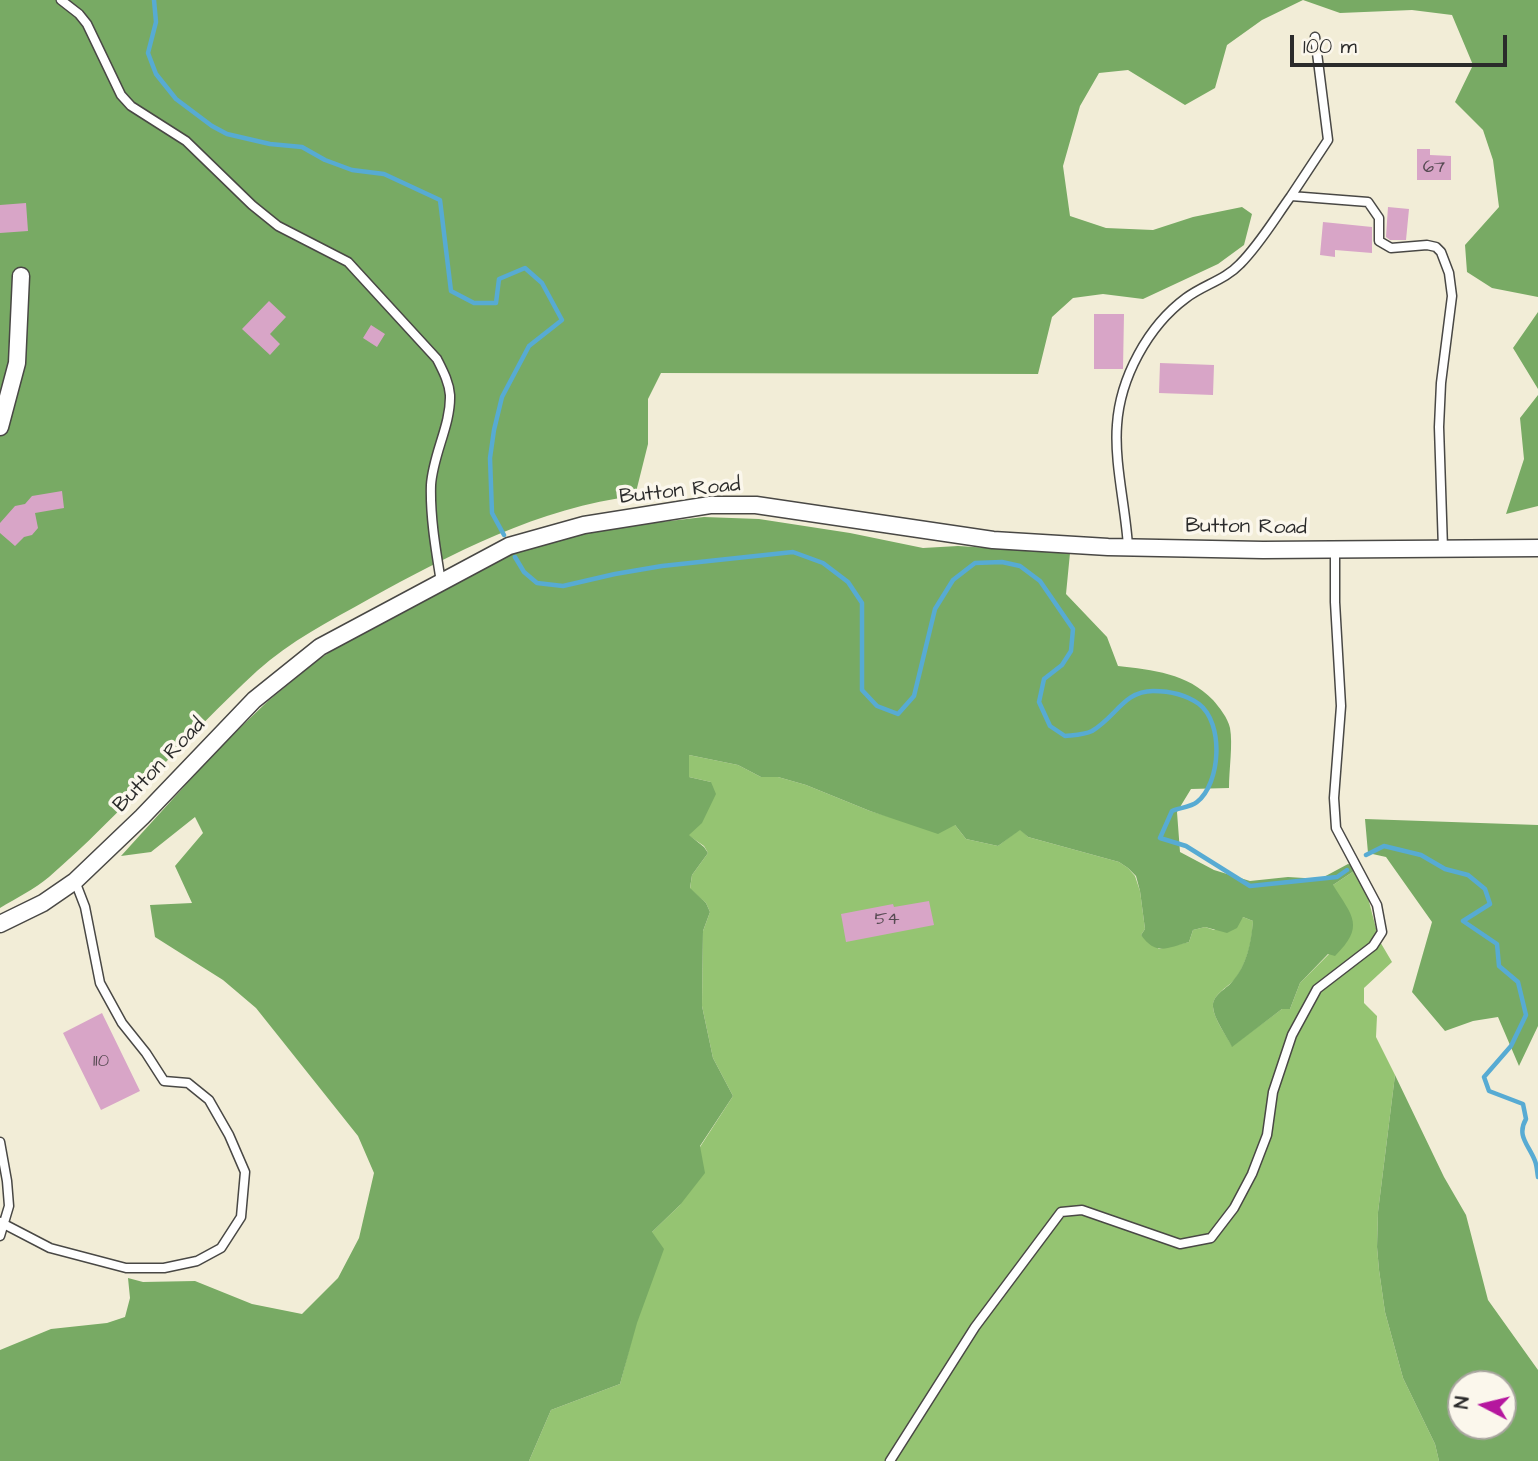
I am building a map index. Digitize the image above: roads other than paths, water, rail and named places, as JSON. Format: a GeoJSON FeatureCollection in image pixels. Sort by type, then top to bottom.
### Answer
{"type":"FeatureCollection","features":[{"type":"Feature","properties":{"kind":"street"},"geometry":{"type":"LineString","coordinates":[[0,427],[17,363],[21,276]]}},
{"type":"Feature","properties":{"kind":"street","name":"Button Road"},"geometry":{"type":"LineString","coordinates":[[0,924],[43,903],[75,881],[142,817],[254,700],[320,647],[509,546],[584,525],[710,505],[756,505],[993,540],[1128,547],[1335,550],[1538,548]]}},
{"type":"Feature","properties":{"kind":"lane"},"geometry":{"type":"LineString","coordinates":[[61,0],[87,24],[121,95],[131,106],[186,141],[252,205],[278,226],[348,262],[437,359],[447,379],[450,395],[447,417],[433,464],[431,488],[441,582]]}},
{"type":"Feature","properties":{"kind":"lane"},"geometry":{"type":"LineString","coordinates":[[1128,547],[1117,426],[1121,398],[1130,373],[1165,315],[1189,296],[1239,265],[1315,163],[1328,140],[1315,37]]}},
{"type":"Feature","properties":{"kind":"lane"},"geometry":{"type":"LineString","coordinates":[[1292,195],[1368,202],[1379,218],[1379,241],[1391,248],[1427,245],[1436,247],[1441,252],[1449,273],[1452,296],[1440,383],[1443,549]]}},
{"type":"Feature","properties":{"kind":"lane"},"geometry":{"type":"LineString","coordinates":[[890,1461],[975,1327],[1061,1212],[1082,1210],[1180,1244],[1211,1238],[1234,1208],[1252,1174],[1267,1135],[1273,1092],[1292,1035],[1317,989],[1373,946],[1382,932],[1377,905],[1336,828],[1334,799],[1341,706],[1335,550]]}},
{"type":"Feature","properties":{"kind":"lane"},"geometry":{"type":"LineString","coordinates":[[2,1223],[50,1248],[84,1258],[126,1268],[164,1268],[197,1261],[221,1248],[241,1217],[245,1172],[229,1135],[209,1100],[188,1083],[164,1081],[122,1023],[100,984],[85,907],[75,881]]}},
{"type":"Feature","properties":{"kind":"lane"},"geometry":{"type":"LineString","coordinates":[[0,1142],[9,1206],[0,1236]]}},
{"type":"Feature","properties":{"kind":"waterway"},"geometry":{"type":"LineString","coordinates":[[154,0],[156,22],[148,53],[156,74],[176,99],[212,126],[227,134],[270,144],[302,147],[325,160],[352,170],[384,174],[440,200],[451,291],[474,303],[496,303],[499,279],[525,268],[542,283],[562,320],[529,346],[502,397],[494,430],[490,458],[492,513],[504,535]]}},
{"type":"Feature","properties":{"kind":"waterway"},"geometry":{"type":"LineString","coordinates":[[515,557],[524,572],[537,583],[563,586],[662,566],[793,552],[823,563],[848,582],[862,603],[862,690],[877,706],[898,714],[914,696],[935,609],[953,580],[975,563],[1002,562],[1020,566],[1040,581],[1073,629],[1071,651],[1062,665],[1044,679],[1039,702],[1050,726],[1065,736],[1089,732],[1127,700],[1143,692],[1153,691],[1183,695],[1199,704],[1207,713],[1216,738],[1215,768],[1211,781],[1197,802],[1172,811],[1160,838],[1186,846],[1250,886],[1337,877],[1347,870]]}},
{"type":"Feature","properties":{"kind":"waterway"},"geometry":{"type":"LineString","coordinates":[[1366,855],[1384,846],[1421,855],[1445,869],[1468,875],[1485,889],[1490,904],[1463,921],[1497,944],[1499,966],[1518,982],[1526,1015],[1511,1046],[1484,1077],[1489,1091],[1523,1104],[1526,1119],[1523,1136],[1535,1161],[1538,1177]]}}]}
